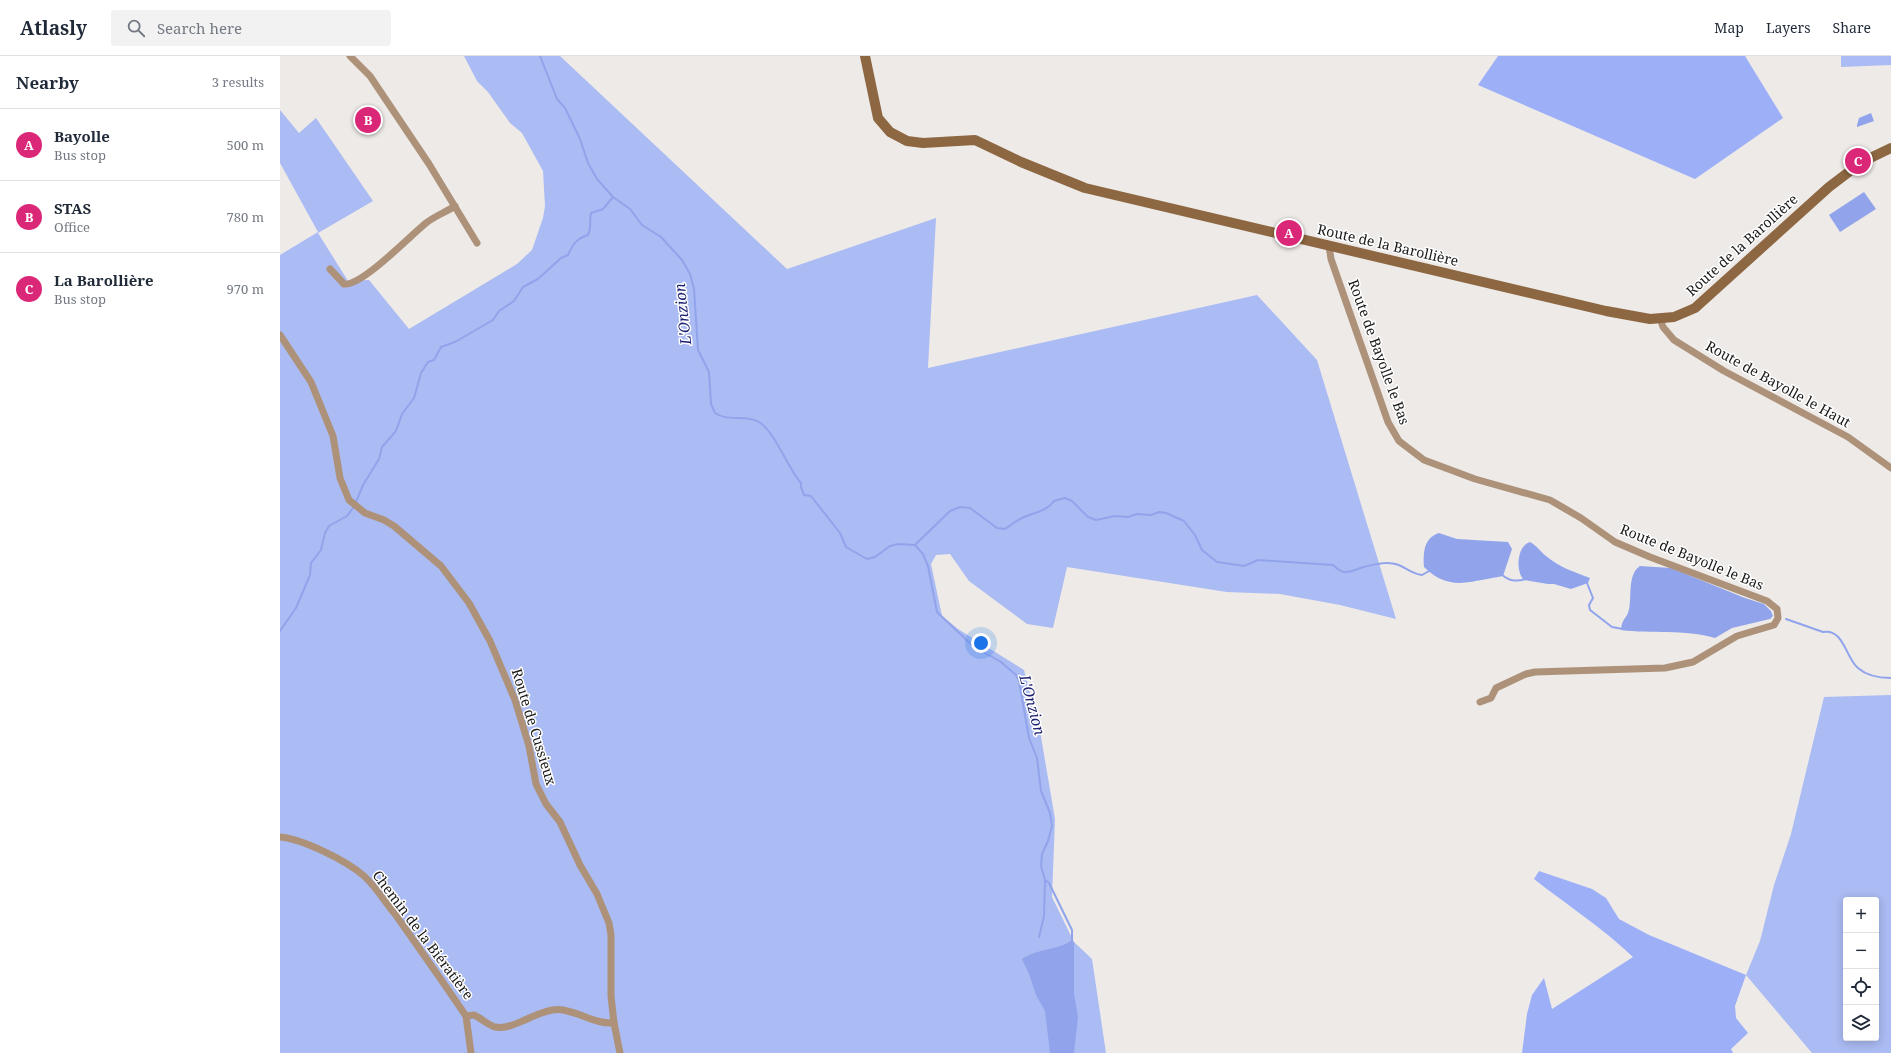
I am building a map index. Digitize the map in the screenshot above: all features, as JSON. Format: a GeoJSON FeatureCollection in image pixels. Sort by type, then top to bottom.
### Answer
{"type":"FeatureCollection","features":[{"type":"Feature","properties":{"kind":"main road","name":"Route de la Barollière"},"geometry":{"type":"LineString","coordinates":[[865,56],[878,118],[890,132],[907,142],[923,143],[975,140],[1021,162],[1085,188],[1606,311],[1650,319],[1674,317],[1695,308],[1829,187],[1865,161],[1891,148]]}},
{"type":"Feature","properties":{"kind":"street"},"geometry":{"type":"LineString","coordinates":[[350,56],[370,76],[430,164],[476,243]]}},
{"type":"Feature","properties":{"kind":"street"},"geometry":{"type":"LineString","coordinates":[[330,269],[344,284],[354,283],[368,274],[427,222],[455,206]]}},
{"type":"Feature","properties":{"kind":"street","name":"Route de Bayolle le Bas"},"geometry":{"type":"LineString","coordinates":[[1329,246],[1331,259],[1369,370],[1388,422],[1399,440],[1424,460],[1475,479],[1550,500],[1581,518],[1615,542],[1650,558],[1767,602],[1777,609],[1778,618],[1774,625],[1737,636],[1693,662],[1665,668],[1535,672],[1526,674],[1496,688],[1491,698],[1480,702]]}},
{"type":"Feature","properties":{"kind":"street","name":"Route de Bayolle le Haut"},"geometry":{"type":"LineString","coordinates":[[1660,318],[1663,327],[1674,340],[1724,371],[1848,437],[1891,468]]}},
{"type":"Feature","properties":{"kind":"street","name":"Route de Cussieux"},"geometry":{"type":"LineString","coordinates":[[280,335],[311,382],[333,436],[340,478],[349,500],[365,513],[384,520],[394,526],[441,566],[469,603],[490,641],[509,683],[517,706],[529,746],[536,784],[546,804],[560,822],[580,865],[597,894],[608,923],[611,935],[611,996],[614,1023],[620,1053]]}},
{"type":"Feature","properties":{"kind":"street","name":"Chemin de la Biératière"},"geometry":{"type":"LineString","coordinates":[[280,837],[297,841],[327,853],[346,863],[366,877],[466,1016],[474,1015],[489,1024],[499,1027],[549,1011],[560,1010],[600,1022],[614,1023]]}},
{"type":"Feature","properties":{"kind":"street"},"geometry":{"type":"LineString","coordinates":[[466,1016],[471,1053]]}},
{"type":"Feature","properties":{"kind":"shaded area"},"geometry":{"type":"Polygon","coordinates":[[[464,56],[560,56],[787,269],[936,218],[928,368],[1257,295],[1317,360],[1396,619],[1340,605],[1280,594],[1227,592],[1067,567],[1053,628],[1027,624],[969,581],[950,554],[936,555],[931,564],[942,616],[958,629],[1024,670],[1040,731],[1055,819],[1052,897],[1074,942],[1092,959],[1106,1053],[280,1053],[280,255],[318,232],[280,163],[280,110],[299,133],[316,118],[373,201],[318,233],[348,281],[369,280],[409,329],[517,264],[532,250],[543,218],[545,206],[543,171],[522,133],[510,123],[488,92],[477,81],[464,56]]]}},
{"type":"Feature","properties":{"kind":"shaded area"},"geometry":{"type":"Polygon","coordinates":[[[1498,56],[1745,56],[1783,118],[1695,179],[1478,85],[1498,56]]]}},
{"type":"Feature","properties":{"kind":"shaded area"},"geometry":{"type":"Polygon","coordinates":[[[1841,56],[1891,56],[1891,65],[1841,67],[1841,56]]]}},
{"type":"Feature","properties":{"kind":"shaded area"},"geometry":{"type":"Polygon","coordinates":[[[1871,113],[1874,121],[1857,127],[1859,118],[1871,113]]]}},
{"type":"Feature","properties":{"kind":"shaded area"},"geometry":{"type":"Polygon","coordinates":[[[1864,192],[1876,209],[1840,232],[1829,215],[1864,192]]]}},
{"type":"Feature","properties":{"kind":"shaded area"},"geometry":{"type":"Polygon","coordinates":[[[1439,533],[1457,539],[1508,542],[1512,549],[1503,576],[1458,583],[1450,582],[1433,575],[1424,567],[1424,551],[1430,538],[1439,533]]]}},
{"type":"Feature","properties":{"kind":"shaded area"},"geometry":{"type":"Polygon","coordinates":[[[1530,542],[1556,563],[1590,578],[1588,583],[1571,589],[1554,584],[1524,580],[1519,571],[1519,559],[1522,548],[1530,542]]]}},
{"type":"Feature","properties":{"kind":"shaded area"},"geometry":{"type":"Polygon","coordinates":[[[1640,566],[1671,568],[1745,598],[1764,604],[1771,611],[1773,616],[1770,619],[1732,628],[1715,638],[1704,635],[1621,630],[1621,626],[1628,613],[1633,575],[1640,566]]]}},
{"type":"Feature","properties":{"kind":"shaded area"},"geometry":{"type":"Polygon","coordinates":[[[1891,695],[1891,1053],[1812,1053],[1746,975],[1760,941],[1774,885],[1791,834],[1824,697],[1891,695]]]}},
{"type":"Feature","properties":{"kind":"shaded area"},"geometry":{"type":"Polygon","coordinates":[[[1539,871],[1592,889],[1606,898],[1619,919],[1649,935],[1746,975],[1735,1006],[1736,1018],[1748,1033],[1731,1049],[1733,1053],[1522,1053],[1527,1014],[1532,995],[1544,978],[1552,1009],[1633,957],[1597,926],[1534,879],[1539,871]]]}},
{"type":"Feature","properties":{"kind":"shaded area"},"geometry":{"type":"Polygon","coordinates":[[[1070,941],[1074,942],[1074,993],[1078,1017],[1074,1053],[1050,1053],[1045,1011],[1036,995],[1022,959],[1034,953],[1061,946],[1070,941]]]}},
{"type":"Feature","properties":{"kind":"waterway","name":"L'Onzion"},"geometry":{"type":"LineString","coordinates":[[540,56],[557,99],[565,108],[580,139],[588,163],[597,179],[613,197],[630,209],[642,225],[661,237],[682,260],[690,274],[694,289],[698,350],[709,372],[711,404],[715,413],[725,417],[748,418],[759,422],[765,427],[771,434],[801,483],[804,495],[811,496],[840,533],[846,547],[867,559],[875,557],[890,546],[898,544],[915,545],[923,554],[928,566],[937,612],[974,647],[1001,662],[1016,675],[1019,681],[1029,738],[1037,758],[1041,791],[1050,813],[1052,826],[1048,841],[1042,854],[1041,866],[1045,880],[1044,916],[1039,937]]}},
{"type":"Feature","properties":{"kind":"waterway"},"geometry":{"type":"LineString","coordinates":[[356,502],[363,485],[379,459],[382,447],[396,431],[402,414],[414,398],[421,373],[428,362],[434,360],[441,347],[455,342],[493,320],[499,311],[514,301],[523,287],[538,279],[561,258],[568,255],[575,242],[588,235],[591,213],[603,209],[613,197]]}},
{"type":"Feature","properties":{"kind":"waterway"},"geometry":{"type":"LineString","coordinates":[[915,545],[950,511],[960,507],[970,508],[997,528],[1005,529],[1021,518],[1044,510],[1054,501],[1065,498],[1072,501],[1088,517],[1096,520],[1115,516],[1128,517],[1137,514],[1151,515],[1159,512],[1166,513],[1184,521],[1195,535],[1202,550],[1217,562],[1244,566],[1258,560],[1333,565],[1337,569],[1344,572],[1383,563],[1391,563],[1417,574],[1422,575],[1429,571]]}},
{"type":"Feature","properties":{"kind":"waterway"},"geometry":{"type":"LineString","coordinates":[[280,631],[296,608],[310,575],[311,563],[321,550],[325,533],[329,526],[347,516],[353,508]]}},
{"type":"Feature","properties":{"kind":"waterway"},"geometry":{"type":"LineString","coordinates":[[1501,574],[1512,580],[1526,579]]}},
{"type":"Feature","properties":{"kind":"waterway"},"geometry":{"type":"LineString","coordinates":[[1587,583],[1593,598],[1589,605],[1590,610],[1612,627],[1623,629]]}},
{"type":"Feature","properties":{"kind":"waterway"},"geometry":{"type":"LineString","coordinates":[[1786,619],[1836,635],[1858,668],[1865,673],[1874,676],[1891,678]]}},
{"type":"Feature","properties":{"kind":"waterway","name":"L'Onzion"},"geometry":{"type":"LineString","coordinates":[[1045,880],[1049,883],[1072,930],[1072,943]]}},
{"type":"Feature","properties":{"kind":"place","name":"STAS"},"geometry":{"type":"Point","coordinates":[368,120]}},
{"type":"Feature","properties":{"kind":"place","name":"La Barollière"},"geometry":{"type":"Point","coordinates":[1858,161]}},
{"type":"Feature","properties":{"kind":"place","name":"Bayolle"},"geometry":{"type":"Point","coordinates":[1289,233]}}]}
